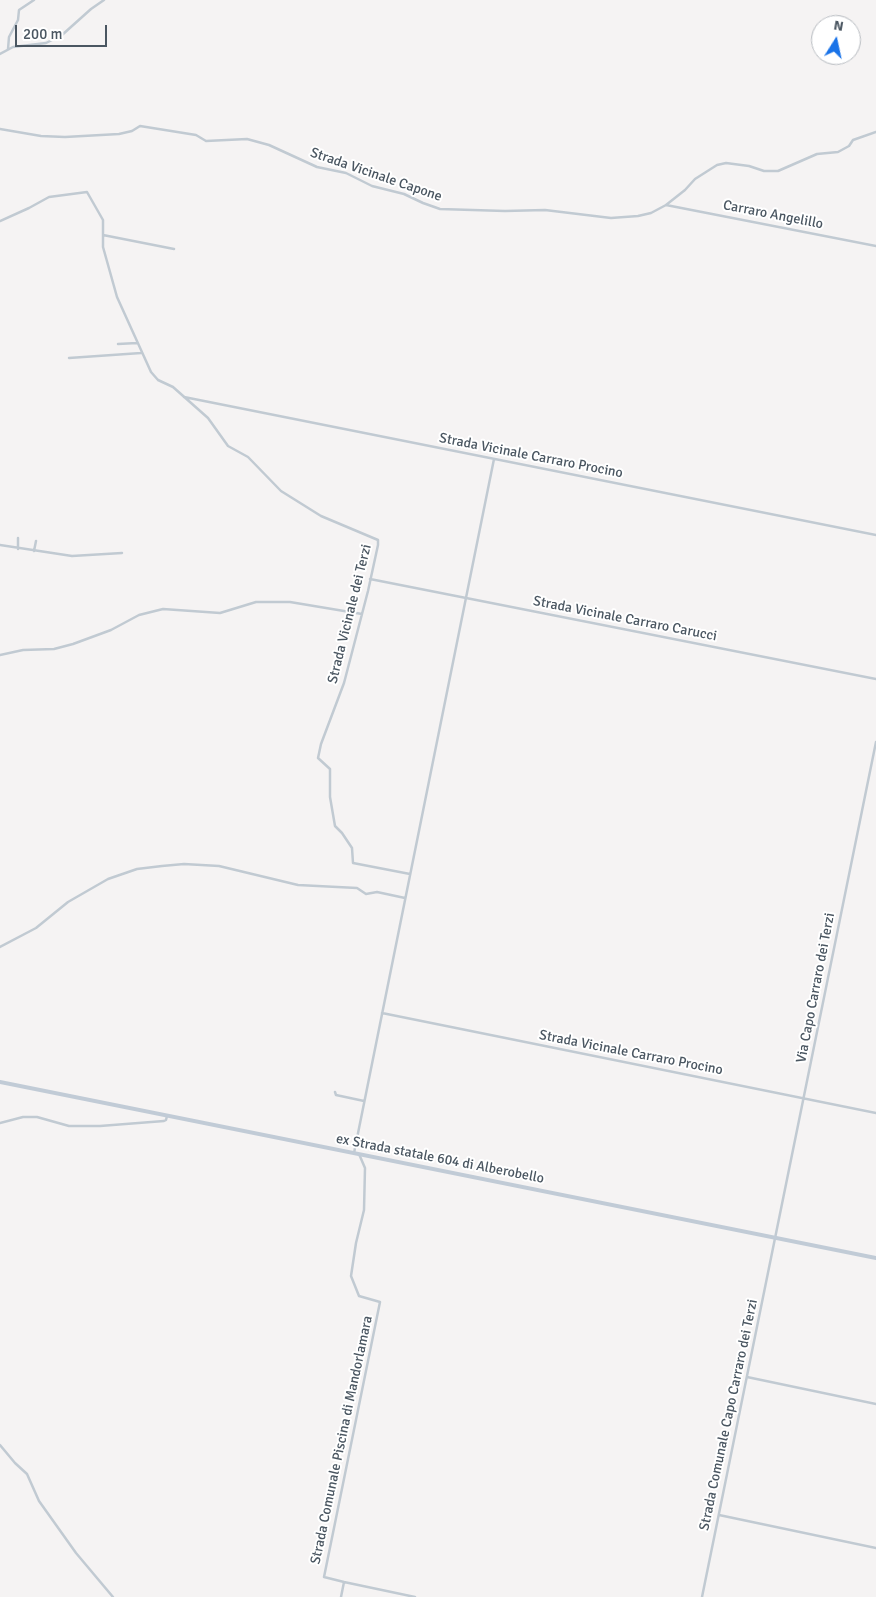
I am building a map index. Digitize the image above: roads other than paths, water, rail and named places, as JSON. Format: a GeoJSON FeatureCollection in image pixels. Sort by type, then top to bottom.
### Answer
{"type":"FeatureCollection","features":[{"type":"Feature","properties":{"kind":"main road","name":"ex Strada statale 604 di Alberobello"},"geometry":{"type":"LineString","coordinates":[[0,1082],[876,1258]]}},
{"type":"Feature","properties":{"kind":"street"},"geometry":{"type":"LineString","coordinates":[[8,49],[10,32],[18,20],[19,10],[34,0]]}},
{"type":"Feature","properties":{"kind":"street"},"geometry":{"type":"LineString","coordinates":[[0,54],[13,47],[46,43],[62,35],[104,0]]}},
{"type":"Feature","properties":{"kind":"street","name":"Strada Vicinale Capone"},"geometry":{"type":"LineString","coordinates":[[0,128],[41,136],[65,137],[119,134],[132,131],[140,126],[196,135],[206,142],[247,139],[269,145],[317,167],[346,173],[372,186],[404,194],[423,204],[440,209],[505,212],[545,210],[611,218],[652,213],[666,205],[695,180],[717,165],[726,163],[749,166],[764,171],[778,171],[817,154],[838,152],[849,146],[852,140],[876,132]]}},
{"type":"Feature","properties":{"kind":"street","name":"Strada Vicinale dei Terzi"},"geometry":{"type":"LineString","coordinates":[[0,221],[48,197],[85,191],[88,193],[102,217],[104,251],[117,297],[141,353],[154,376],[173,387],[208,418],[228,446],[248,457],[281,491],[321,516],[378,540],[362,614],[344,683],[321,744],[318,758],[330,769],[330,797],[335,826],[352,848],[353,863],[410,874]]}},
{"type":"Feature","properties":{"kind":"street","name":"Carraro Angelillo"},"geometry":{"type":"LineString","coordinates":[[666,205],[876,246]]}},
{"type":"Feature","properties":{"kind":"street"},"geometry":{"type":"LineString","coordinates":[[103,234],[174,249]]}},
{"type":"Feature","properties":{"kind":"street"},"geometry":{"type":"LineString","coordinates":[[118,344],[137,342]]}},
{"type":"Feature","properties":{"kind":"street"},"geometry":{"type":"LineString","coordinates":[[69,358],[141,353]]}},
{"type":"Feature","properties":{"kind":"street","name":"Strada Vicinale Carraro Procino"},"geometry":{"type":"LineString","coordinates":[[183,397],[876,535]]}},
{"type":"Feature","properties":{"kind":"street"},"geometry":{"type":"LineString","coordinates":[[356,1154],[364,1101],[494,459]]}},
{"type":"Feature","properties":{"kind":"street"},"geometry":{"type":"LineString","coordinates":[[18,538],[18,549]]}},
{"type":"Feature","properties":{"kind":"street"},"geometry":{"type":"LineString","coordinates":[[34,551],[36,541]]}},
{"type":"Feature","properties":{"kind":"street"},"geometry":{"type":"LineString","coordinates":[[0,546],[76,557],[122,553]]}},
{"type":"Feature","properties":{"kind":"street","name":"Strada Vicinale Carraro Carucci"},"geometry":{"type":"LineString","coordinates":[[370,580],[876,680]]}},
{"type":"Feature","properties":{"kind":"street"},"geometry":{"type":"LineString","coordinates":[[0,655],[23,650],[54,649],[73,644],[111,630],[139,615],[156,610],[180,609],[220,613],[256,602],[290,602],[362,614]]}},
{"type":"Feature","properties":{"kind":"street","name":"Via Capo Carraro dei Terzi"},"geometry":{"type":"LineString","coordinates":[[776,1238],[876,742]]}},
{"type":"Feature","properties":{"kind":"street"},"geometry":{"type":"LineString","coordinates":[[0,947],[36,928],[68,902],[108,879],[138,869],[162,866],[198,864],[219,866],[298,885],[357,888],[366,894],[377,892],[405,898]]}},
{"type":"Feature","properties":{"kind":"street","name":"Strada Vicinale Carraro Procino"},"geometry":{"type":"LineString","coordinates":[[382,1013],[876,1113]]}},
{"type":"Feature","properties":{"kind":"street"},"geometry":{"type":"LineString","coordinates":[[335,1092],[336,1095],[364,1101]]}},
{"type":"Feature","properties":{"kind":"street"},"geometry":{"type":"LineString","coordinates":[[0,1123],[16,1118],[36,1117],[69,1126],[100,1126],[166,1120],[167,1116]]}},
{"type":"Feature","properties":{"kind":"street","name":"Strada Comunale Piscina di Mandorlamara"},"geometry":{"type":"LineString","coordinates":[[344,1582],[324,1577],[380,1302],[359,1296],[351,1276],[356,1242],[364,1210],[365,1168],[356,1154]]}},
{"type":"Feature","properties":{"kind":"street","name":"Strada Comunale Capo Carraro dei Terzi"},"geometry":{"type":"LineString","coordinates":[[702,1597],[776,1238]]}},
{"type":"Feature","properties":{"kind":"street"},"geometry":{"type":"LineString","coordinates":[[747,1377],[876,1404]]}},
{"type":"Feature","properties":{"kind":"street"},"geometry":{"type":"LineString","coordinates":[[0,1445],[27,1474],[39,1501],[76,1553],[113,1597]]}},
{"type":"Feature","properties":{"kind":"street"},"geometry":{"type":"LineString","coordinates":[[719,1515],[876,1548]]}},
{"type":"Feature","properties":{"kind":"street"},"geometry":{"type":"LineString","coordinates":[[341,1597],[344,1582],[415,1597]]}}]}
